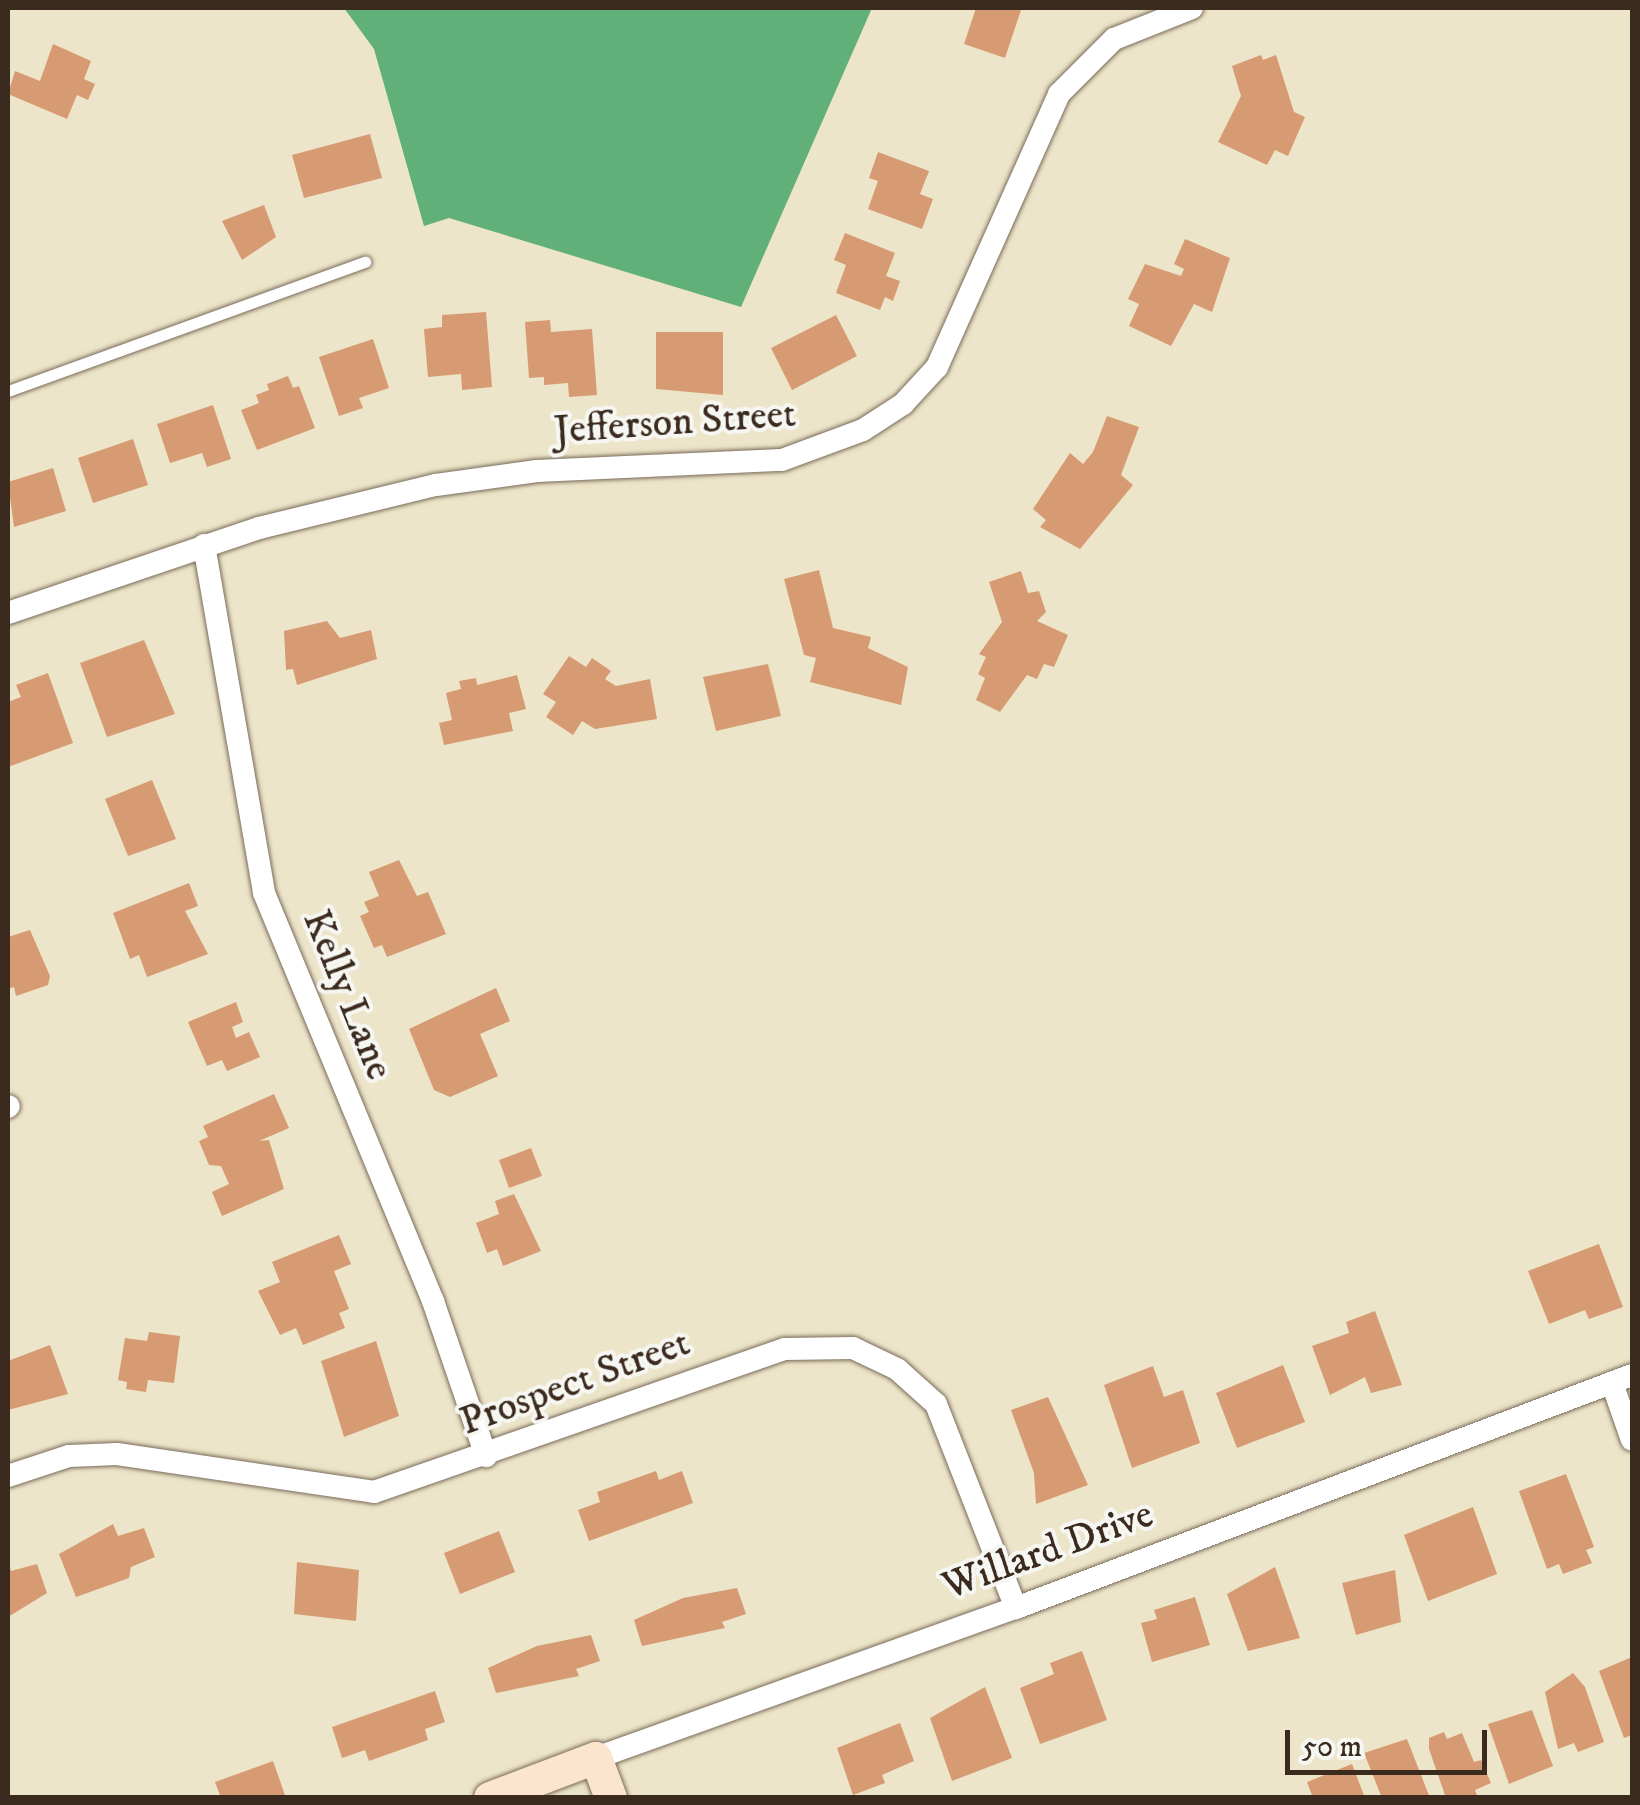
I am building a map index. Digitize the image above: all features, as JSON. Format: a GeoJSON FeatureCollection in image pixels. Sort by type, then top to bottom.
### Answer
{"type":"FeatureCollection","features":[{"type":"Feature","properties":{"kind":"street","name":"Jefferson Street"},"geometry":{"type":"LineString","coordinates":[[8,613],[204,545],[436,485],[537,470],[782,460],[862,430],[903,404],[944,353],[1059,94],[1114,39],[1192,8]]}},
{"type":"Feature","properties":{"kind":"street","name":"Kelly Lane"},"geometry":{"type":"LineString","coordinates":[[204,545],[264,893],[434,1302],[486,1456]]}},
{"type":"Feature","properties":{"kind":"street","name":"Prospect Street"},"geometry":{"type":"LineString","coordinates":[[8,1476],[69,1456],[117,1454],[356,1492],[486,1456],[785,1349],[853,1348],[898,1368],[936,1404],[1016,1608]]}},
{"type":"Feature","properties":{"kind":"street"},"geometry":{"type":"LineString","coordinates":[[1622,1379],[1632,1440]]}},
{"type":"Feature","properties":{"kind":"street","name":"Willard Drive"},"geometry":{"type":"LineString","coordinates":[[490,1798],[1016,1608],[1622,1379]]}},
{"type":"Feature","properties":{"kind":"street"},"geometry":{"type":"LineString","coordinates":[[596,1758],[611,1798]]}},
{"type":"Feature","properties":{"kind":"lane"},"geometry":{"type":"LineString","coordinates":[[8,391],[365,262]]}},
{"type":"Feature","properties":{"kind":"green space"},"geometry":{"type":"Polygon","coordinates":[[[344,8],[872,8],[741,307],[449,218],[424,226],[374,49],[344,8]]]}},
{"type":"Feature","properties":{"kind":"building"},"geometry":{"type":"Polygon","coordinates":[[[976,8],[1029,8],[1021,10],[1005,58],[964,44],[976,8]]]}},
{"type":"Feature","properties":{"kind":"building"},"geometry":{"type":"Polygon","coordinates":[[[53,44],[91,61],[84,79],[95,84],[88,100],[77,95],[67,119],[8,94],[15,71],[40,81],[53,44]]]}},
{"type":"Feature","properties":{"kind":"building"},"geometry":{"type":"Polygon","coordinates":[[[1261,55],[1263,60],[1276,55],[1294,112],[1305,117],[1288,156],[1275,150],[1267,165],[1218,142],[1241,96],[1232,66],[1261,55]]]}},
{"type":"Feature","properties":{"kind":"building"},"geometry":{"type":"Polygon","coordinates":[[[370,134],[382,178],[304,198],[292,155],[370,134]]]}},
{"type":"Feature","properties":{"kind":"building"},"geometry":{"type":"Polygon","coordinates":[[[878,152],[929,171],[920,194],[933,199],[922,229],[868,209],[878,181],[869,178],[878,152]]]}},
{"type":"Feature","properties":{"kind":"building"},"geometry":{"type":"Polygon","coordinates":[[[264,205],[276,237],[242,260],[222,221],[264,205]]]}},
{"type":"Feature","properties":{"kind":"building"},"geometry":{"type":"Polygon","coordinates":[[[845,233],[895,253],[886,276],[900,281],[893,301],[885,297],[880,310],[836,293],[846,265],[834,260],[845,233]]]}},
{"type":"Feature","properties":{"kind":"building"},"geometry":{"type":"Polygon","coordinates":[[[1185,239],[1230,258],[1212,312],[1194,304],[1171,346],[1129,326],[1139,304],[1128,299],[1145,264],[1181,276],[1184,269],[1174,264],[1185,239]]]}},
{"type":"Feature","properties":{"kind":"building"},"geometry":{"type":"Polygon","coordinates":[[[486,312],[492,387],[462,390],[461,374],[428,377],[424,329],[442,327],[442,315],[486,312]]]}},
{"type":"Feature","properties":{"kind":"building"},"geometry":{"type":"Polygon","coordinates":[[[836,315],[857,356],[792,390],[771,348],[836,315]]]}},
{"type":"Feature","properties":{"kind":"building"},"geometry":{"type":"Polygon","coordinates":[[[550,320],[551,332],[592,329],[597,395],[569,397],[568,383],[544,385],[544,377],[529,378],[525,322],[550,320]]]}},
{"type":"Feature","properties":{"kind":"building"},"geometry":{"type":"Polygon","coordinates":[[[656,332],[723,332],[723,395],[656,389],[656,332]]]}},
{"type":"Feature","properties":{"kind":"building"},"geometry":{"type":"Polygon","coordinates":[[[373,339],[389,388],[359,398],[363,408],[339,416],[319,357],[373,339]]]}},
{"type":"Feature","properties":{"kind":"building"},"geometry":{"type":"Polygon","coordinates":[[[288,376],[293,388],[299,386],[315,428],[257,450],[241,410],[259,403],[256,395],[269,390],[267,384],[288,376]]]}},
{"type":"Feature","properties":{"kind":"building"},"geometry":{"type":"Polygon","coordinates":[[[213,405],[231,459],[207,467],[202,453],[170,463],[157,424],[213,405]]]}},
{"type":"Feature","properties":{"kind":"building"},"geometry":{"type":"Polygon","coordinates":[[[1107,416],[1139,427],[1121,475],[1133,485],[1080,549],[1040,527],[1046,520],[1033,509],[1070,453],[1083,464],[1093,452],[1107,416]]]}},
{"type":"Feature","properties":{"kind":"building"},"geometry":{"type":"Polygon","coordinates":[[[133,439],[148,485],[93,503],[78,458],[133,439]]]}},
{"type":"Feature","properties":{"kind":"building"},"geometry":{"type":"Polygon","coordinates":[[[53,468],[66,511],[14,527],[8,482],[53,468]]]}},
{"type":"Feature","properties":{"kind":"building"},"geometry":{"type":"Polygon","coordinates":[[[819,570],[833,628],[871,637],[868,648],[908,667],[901,705],[810,682],[816,658],[804,655],[784,579],[819,570]]]}},
{"type":"Feature","properties":{"kind":"building"},"geometry":{"type":"Polygon","coordinates":[[[1021,571],[1028,593],[1039,591],[1046,612],[1037,621],[1068,635],[1054,667],[1044,664],[1037,679],[1027,675],[1000,712],[976,700],[985,678],[978,674],[986,657],[979,654],[1002,622],[989,582],[1021,571]]]}},
{"type":"Feature","properties":{"kind":"building"},"geometry":{"type":"Polygon","coordinates":[[[327,621],[340,638],[371,630],[377,659],[297,685],[293,669],[286,670],[284,631],[327,621]]]}},
{"type":"Feature","properties":{"kind":"building"},"geometry":{"type":"Polygon","coordinates":[[[144,640],[175,714],[107,737],[80,663],[144,640]]]}},
{"type":"Feature","properties":{"kind":"building"},"geometry":{"type":"Polygon","coordinates":[[[569,656],[586,667],[592,658],[611,671],[605,679],[616,686],[650,679],[657,719],[595,729],[582,721],[573,735],[546,717],[556,702],[543,694],[569,656]]]}},
{"type":"Feature","properties":{"kind":"building"},"geometry":{"type":"Polygon","coordinates":[[[768,664],[781,716],[716,731],[703,677],[768,664]]]}},
{"type":"Feature","properties":{"kind":"building"},"geometry":{"type":"Polygon","coordinates":[[[48,673],[73,743],[8,767],[8,702],[21,697],[16,685],[48,673]]]}},
{"type":"Feature","properties":{"kind":"building"},"geometry":{"type":"Polygon","coordinates":[[[517,675],[526,709],[509,713],[513,731],[444,745],[439,723],[452,720],[446,693],[461,689],[459,681],[476,678],[477,685],[517,675]]]}},
{"type":"Feature","properties":{"kind":"building"},"geometry":{"type":"Polygon","coordinates":[[[152,780],[176,839],[128,856],[105,799],[152,780]]]}},
{"type":"Feature","properties":{"kind":"building"},"geometry":{"type":"Polygon","coordinates":[[[399,860],[417,896],[428,892],[446,934],[387,957],[382,945],[374,948],[360,916],[369,912],[364,902],[379,896],[369,872],[399,860]]]}},
{"type":"Feature","properties":{"kind":"building"},"geometry":{"type":"Polygon","coordinates":[[[189,883],[198,906],[185,911],[208,954],[147,977],[139,955],[130,959],[113,913],[189,883]]]}},
{"type":"Feature","properties":{"kind":"building"},"geometry":{"type":"Polygon","coordinates":[[[30,930],[50,976],[48,985],[16,996],[14,987],[8,989],[8,937],[30,930]]]}},
{"type":"Feature","properties":{"kind":"building"},"geometry":{"type":"Polygon","coordinates":[[[496,988],[510,1021],[480,1034],[498,1076],[450,1097],[434,1090],[409,1029],[496,988]]]}},
{"type":"Feature","properties":{"kind":"building"},"geometry":{"type":"Polygon","coordinates":[[[236,1002],[243,1022],[232,1027],[236,1038],[249,1032],[260,1057],[227,1071],[222,1060],[207,1066],[188,1022],[236,1002]]]}},
{"type":"Feature","properties":{"kind":"building"},"geometry":{"type":"Polygon","coordinates":[[[274,1094],[289,1128],[259,1141],[269,1140],[284,1189],[222,1216],[212,1192],[229,1184],[221,1166],[209,1165],[199,1141],[208,1137],[203,1126],[274,1094]]]}},
{"type":"Feature","properties":{"kind":"building"},"geometry":{"type":"Polygon","coordinates":[[[531,1148],[542,1176],[509,1188],[499,1160],[531,1148]]]}},
{"type":"Feature","properties":{"kind":"building"},"geometry":{"type":"Polygon","coordinates":[[[514,1194],[541,1251],[503,1266],[497,1249],[487,1253],[476,1223],[499,1214],[495,1201],[514,1194]]]}},
{"type":"Feature","properties":{"kind":"building"},"geometry":{"type":"Polygon","coordinates":[[[339,1235],[351,1264],[334,1271],[349,1309],[339,1313],[345,1328],[303,1345],[296,1328],[280,1335],[258,1291],[280,1282],[272,1262],[339,1235]]]}},
{"type":"Feature","properties":{"kind":"building"},"geometry":{"type":"Polygon","coordinates":[[[1599,1244],[1623,1307],[1589,1319],[1585,1310],[1549,1324],[1528,1271],[1599,1244]]]}},
{"type":"Feature","properties":{"kind":"building"},"geometry":{"type":"Polygon","coordinates":[[[1375,1311],[1402,1385],[1371,1393],[1365,1377],[1330,1395],[1312,1346],[1349,1333],[1346,1322],[1375,1311]]]}},
{"type":"Feature","properties":{"kind":"building"},"geometry":{"type":"Polygon","coordinates":[[[149,1332],[180,1336],[174,1383],[148,1380],[146,1392],[126,1389],[127,1382],[118,1380],[125,1338],[147,1341],[149,1332]]]}},
{"type":"Feature","properties":{"kind":"building"},"geometry":{"type":"Polygon","coordinates":[[[376,1341],[399,1416],[344,1437],[321,1361],[376,1341]]]}},
{"type":"Feature","properties":{"kind":"building"},"geometry":{"type":"Polygon","coordinates":[[[50,1345],[68,1394],[8,1410],[8,1361],[50,1345]]]}},
{"type":"Feature","properties":{"kind":"building"},"geometry":{"type":"Polygon","coordinates":[[[1283,1365],[1305,1422],[1237,1448],[1216,1393],[1283,1365]]]}},
{"type":"Feature","properties":{"kind":"building"},"geometry":{"type":"Polygon","coordinates":[[[1153,1366],[1164,1397],[1183,1390],[1200,1443],[1132,1468],[1104,1385],[1153,1366]]]}},
{"type":"Feature","properties":{"kind":"building"},"geometry":{"type":"Polygon","coordinates":[[[1048,1397],[1088,1485],[1036,1504],[1034,1473],[1011,1410],[1048,1397]]]}},
{"type":"Feature","properties":{"kind":"building"},"geometry":{"type":"Polygon","coordinates":[[[656,1471],[659,1480],[682,1471],[693,1503],[589,1541],[578,1510],[600,1502],[597,1492],[656,1471]]]}},
{"type":"Feature","properties":{"kind":"building"},"geometry":{"type":"Polygon","coordinates":[[[1566,1474],[1594,1547],[1586,1550],[1592,1563],[1563,1574],[1559,1564],[1547,1569],[1519,1491],[1566,1474]]]}},
{"type":"Feature","properties":{"kind":"building"},"geometry":{"type":"Polygon","coordinates":[[[1473,1507],[1497,1574],[1428,1601],[1404,1535],[1473,1507]]]}},
{"type":"Feature","properties":{"kind":"building"},"geometry":{"type":"Polygon","coordinates":[[[113,1524],[118,1536],[144,1528],[155,1557],[131,1567],[129,1578],[76,1597],[59,1554],[113,1524]]]}},
{"type":"Feature","properties":{"kind":"building"},"geometry":{"type":"Polygon","coordinates":[[[499,1531],[515,1572],[460,1594],[444,1553],[499,1531]]]}},
{"type":"Feature","properties":{"kind":"building"},"geometry":{"type":"Polygon","coordinates":[[[8,1562],[11,1571],[37,1564],[47,1593],[8,1617],[8,1562]]]}},
{"type":"Feature","properties":{"kind":"building"},"geometry":{"type":"Polygon","coordinates":[[[297,1562],[359,1570],[356,1621],[294,1614],[297,1562]]]}},
{"type":"Feature","properties":{"kind":"building"},"geometry":{"type":"Polygon","coordinates":[[[1275,1567],[1300,1638],[1248,1651],[1227,1594],[1275,1567]]]}},
{"type":"Feature","properties":{"kind":"building"},"geometry":{"type":"Polygon","coordinates":[[[1395,1570],[1401,1622],[1356,1635],[1342,1583],[1395,1570]]]}},
{"type":"Feature","properties":{"kind":"building"},"geometry":{"type":"Polygon","coordinates":[[[737,1588],[746,1614],[722,1622],[725,1628],[642,1646],[634,1620],[683,1598],[737,1588]]]}},
{"type":"Feature","properties":{"kind":"building"},"geometry":{"type":"Polygon","coordinates":[[[1195,1597],[1210,1645],[1152,1662],[1141,1623],[1157,1619],[1154,1610],[1195,1597]]]}},
{"type":"Feature","properties":{"kind":"building"},"geometry":{"type":"Polygon","coordinates":[[[591,1635],[600,1661],[576,1669],[579,1676],[496,1693],[488,1668],[537,1646],[591,1635]]]}},
{"type":"Feature","properties":{"kind":"building"},"geometry":{"type":"Polygon","coordinates":[[[1082,1651],[1107,1720],[1040,1744],[1020,1688],[1054,1674],[1050,1663],[1082,1651]]]}},
{"type":"Feature","properties":{"kind":"building"},"geometry":{"type":"Polygon","coordinates":[[[1632,1657],[1632,1735],[1624,1738],[1599,1671],[1632,1657]]]}},
{"type":"Feature","properties":{"kind":"building"},"geometry":{"type":"Polygon","coordinates":[[[1573,1673],[1585,1687],[1604,1742],[1578,1752],[1574,1743],[1558,1749],[1545,1692],[1573,1673]]]}},
{"type":"Feature","properties":{"kind":"building"},"geometry":{"type":"Polygon","coordinates":[[[985,1687],[1012,1758],[952,1781],[930,1718],[985,1687]]]}},
{"type":"Feature","properties":{"kind":"building"},"geometry":{"type":"Polygon","coordinates":[[[435,1691],[445,1722],[425,1729],[428,1740],[369,1761],[365,1750],[342,1758],[332,1727],[435,1691]]]}},
{"type":"Feature","properties":{"kind":"building"},"geometry":{"type":"Polygon","coordinates":[[[1532,1710],[1553,1766],[1509,1784],[1488,1724],[1532,1710]]]}},
{"type":"Feature","properties":{"kind":"building"},"geometry":{"type":"Polygon","coordinates":[[[900,1723],[914,1761],[882,1775],[885,1783],[853,1795],[837,1748],[900,1723]]]}},
{"type":"Feature","properties":{"kind":"building"},"geometry":{"type":"Polygon","coordinates":[[[1444,1732],[1447,1739],[1462,1733],[1474,1762],[1481,1760],[1491,1783],[1475,1790],[1478,1798],[1446,1798],[1429,1749],[1429,1738],[1444,1732]]]}},
{"type":"Feature","properties":{"kind":"building"},"geometry":{"type":"Polygon","coordinates":[[[1407,1739],[1430,1798],[1382,1798],[1364,1753],[1407,1739]]]}},
{"type":"Feature","properties":{"kind":"building"},"geometry":{"type":"Polygon","coordinates":[[[273,1761],[286,1798],[221,1798],[215,1782],[273,1761]]]}},
{"type":"Feature","properties":{"kind":"building"},"geometry":{"type":"Polygon","coordinates":[[[1352,1764],[1365,1798],[1313,1798],[1307,1782],[1352,1764]]]}}]}
